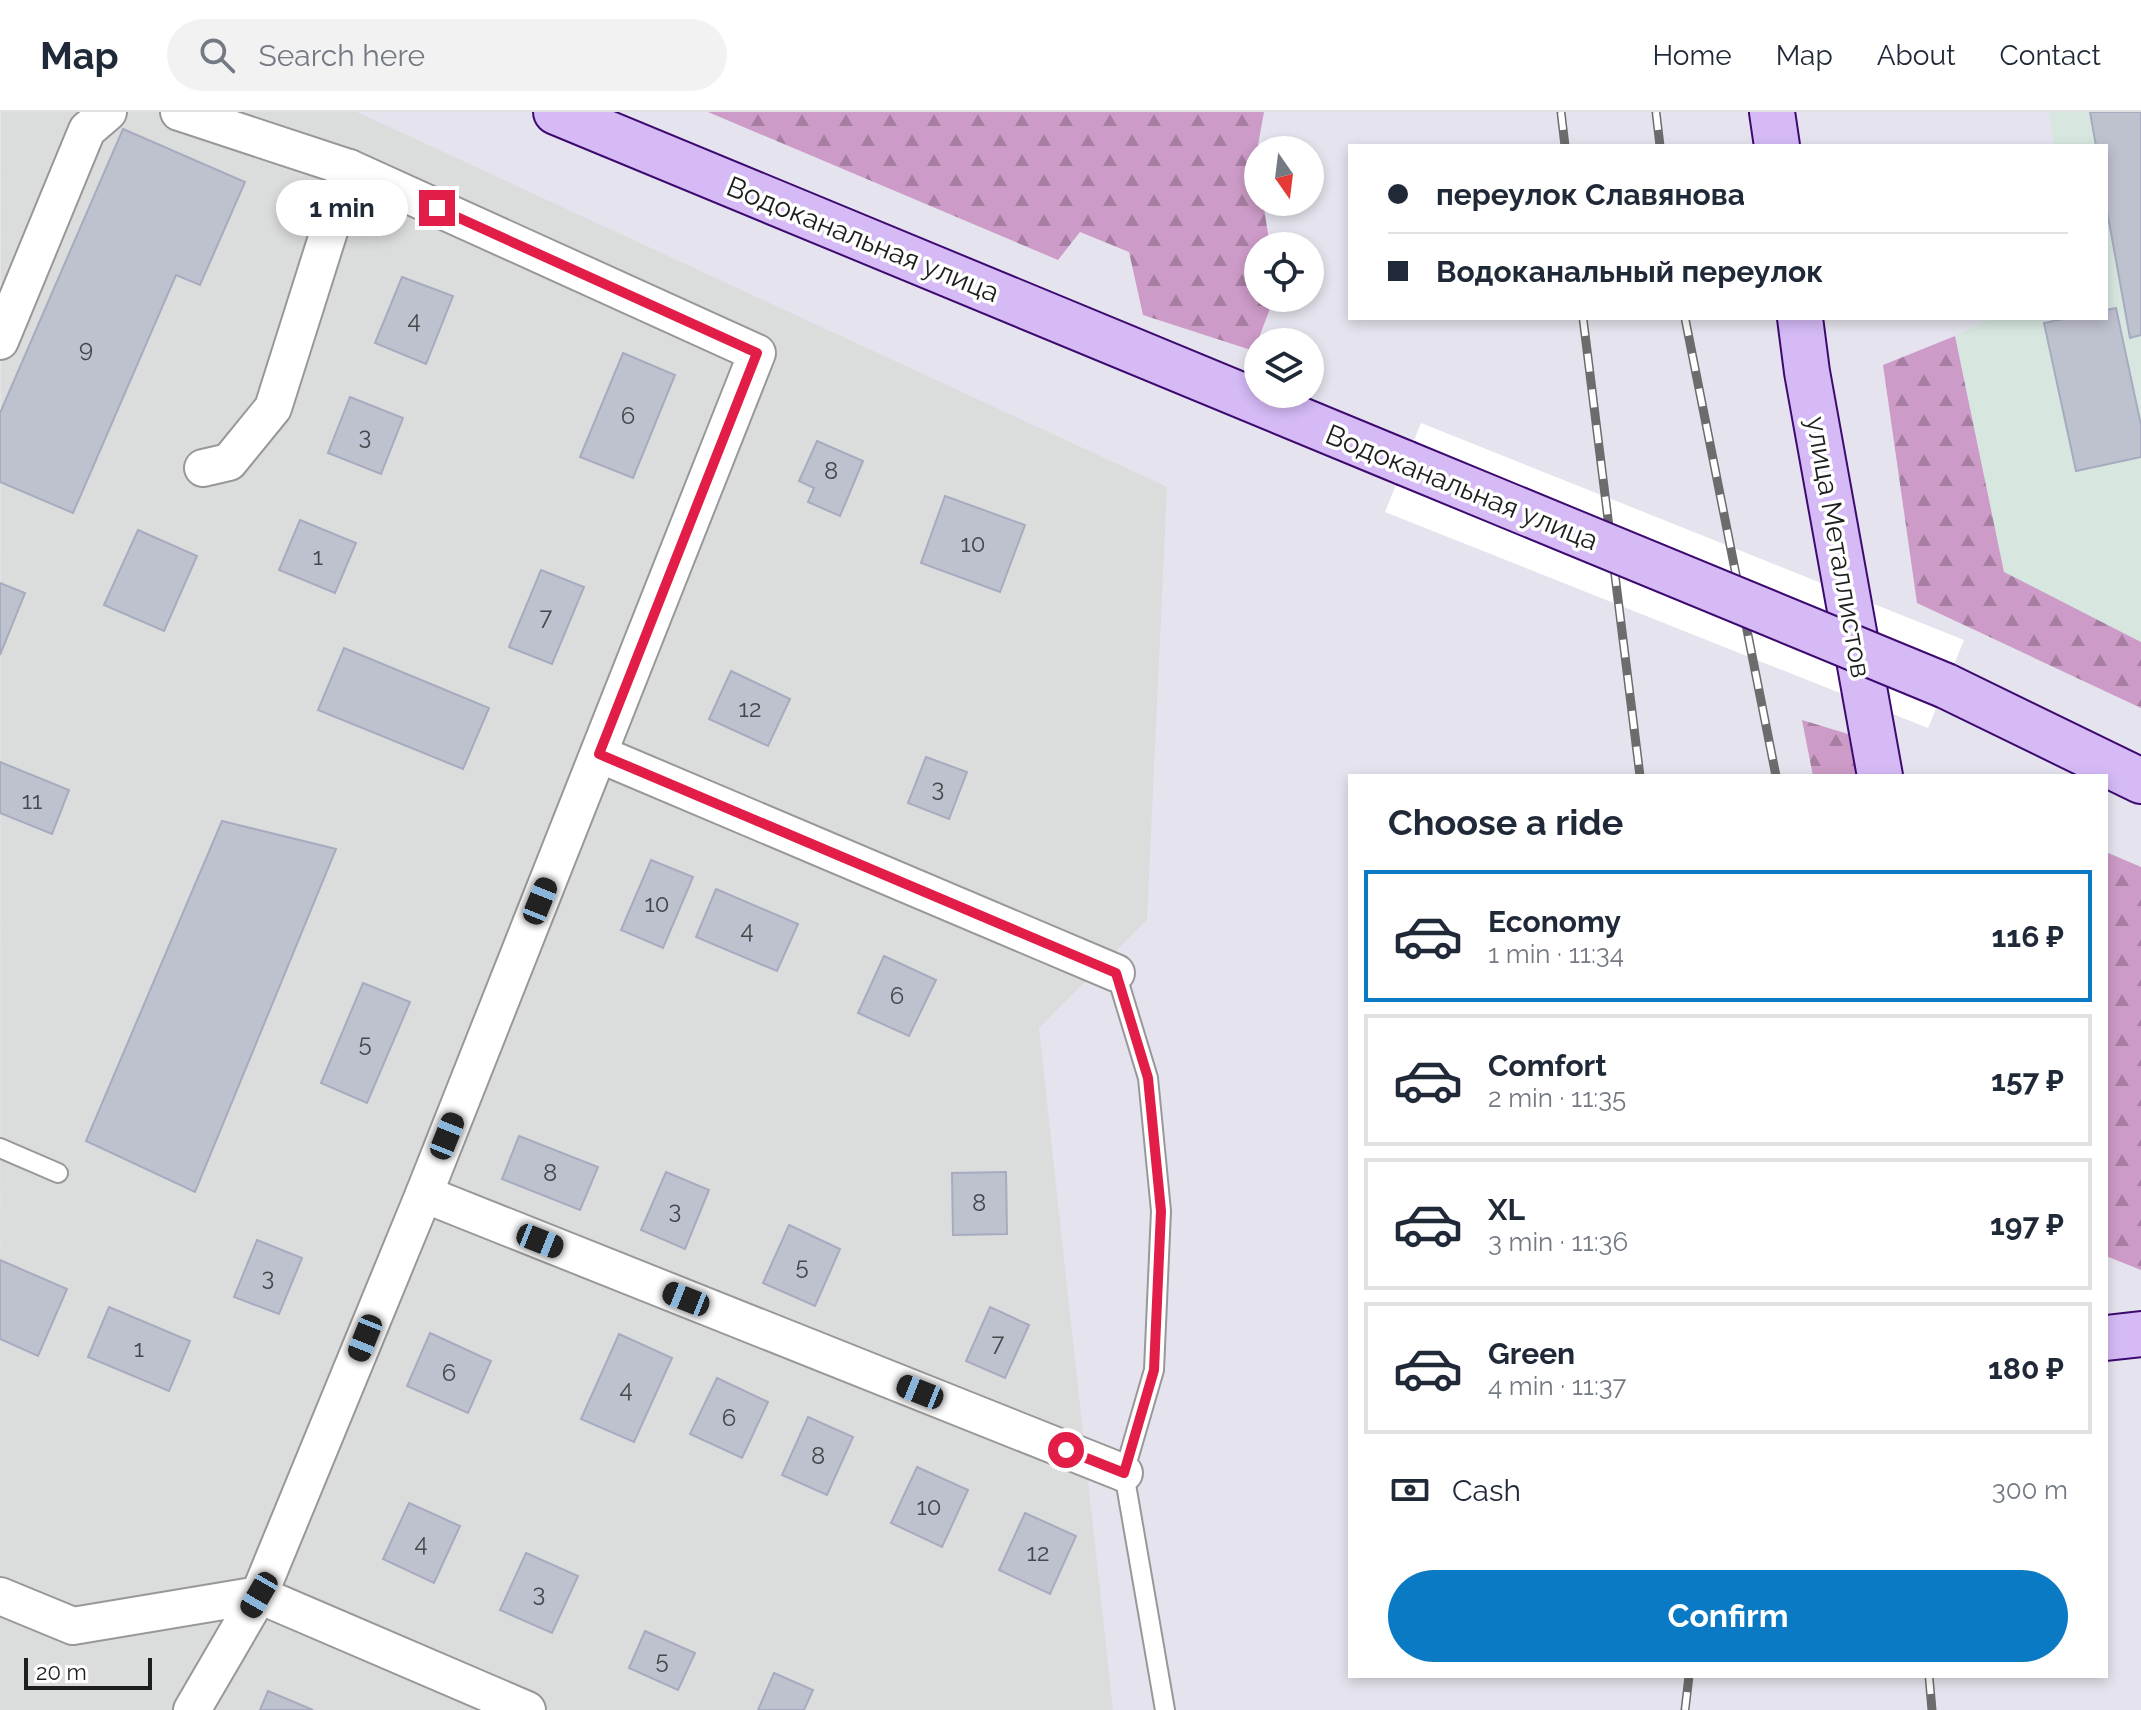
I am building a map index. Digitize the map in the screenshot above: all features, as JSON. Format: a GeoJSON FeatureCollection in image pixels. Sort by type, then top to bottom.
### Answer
{"type":"FeatureCollection","features":[{"type":"Feature","properties":{"kind":"main road","name":"Водоканальная улица"},"geometry":{"type":"LineString","coordinates":[[556,112],[1946,686],[2141,781]]}},
{"type":"Feature","properties":{"kind":"main road"},"geometry":{"type":"LineString","coordinates":[[1772,112],[1777,144]]}},
{"type":"Feature","properties":{"kind":"main road","name":"улица Металлистов"},"geometry":{"type":"LineString","coordinates":[[1800,320],[1880,774]]}},
{"type":"Feature","properties":{"kind":"main road"},"geometry":{"type":"LineString","coordinates":[[2108,1338],[2141,1334]]}},
{"type":"Feature","properties":{"kind":"street"},"geometry":{"type":"LineString","coordinates":[[0,341],[87,130],[108,112]]}},
{"type":"Feature","properties":{"kind":"street"},"geometry":{"type":"LineString","coordinates":[[179,112],[349,168],[757,353],[424,1194],[259,1595],[192,1710]]}},
{"type":"Feature","properties":{"kind":"street"},"geometry":{"type":"LineString","coordinates":[[203,468],[229,462],[273,408],[349,168]]}},
{"type":"Feature","properties":{"kind":"street"},"geometry":{"type":"LineString","coordinates":[[599,754],[1116,973]]}},
{"type":"Feature","properties":{"kind":"street"},"geometry":{"type":"LineString","coordinates":[[424,1194],[1124,1473]]}},
{"type":"Feature","properties":{"kind":"street"},"geometry":{"type":"LineString","coordinates":[[0,1596],[73,1626],[259,1595],[527,1710]]}},
{"type":"Feature","properties":{"kind":"lane"},"geometry":{"type":"LineString","coordinates":[[1116,973],[1148,1078],[1161,1211],[1154,1370],[1124,1473],[1165,1710]]}},
{"type":"Feature","properties":{"kind":"lane"},"geometry":{"type":"LineString","coordinates":[[0,1148],[58,1173]]}},
{"type":"Feature","properties":{"kind":"shaded area"},"geometry":{"type":"Polygon","coordinates":[[[1,112],[357,112],[1167,487],[1147,920],[1039,1028],[1113,1710],[0,1710],[1,112]]]}},
{"type":"Feature","properties":{"kind":"shaded area"},"geometry":{"type":"Polygon","coordinates":[[[2049,112],[2141,112],[2141,642],[2004,573],[1955,336],[1986,320],[2108,320],[2108,144],[2054,144],[2049,112]]]}},
{"type":"Feature","properties":{"kind":"green space"},"geometry":{"type":"Polygon","coordinates":[[[708,112],[1264,112],[1260,136],[1244,136],[1244,216],[1265,216],[1268,232],[1244,232],[1244,312],[1269,312],[1263,328],[1244,328],[1244,348],[1143,315],[1129,252],[1080,232],[1058,260],[708,112]]]}},
{"type":"Feature","properties":{"kind":"green space"},"geometry":{"type":"Polygon","coordinates":[[[1955,336],[2004,572],[2141,642],[2141,708],[1917,603],[1883,365],[1955,336]]]}},
{"type":"Feature","properties":{"kind":"green space"},"geometry":{"type":"Polygon","coordinates":[[[1802,720],[1848,734],[1857,774],[1813,774],[1802,720]]]}},
{"type":"Feature","properties":{"kind":"green space"},"geometry":{"type":"Polygon","coordinates":[[[2108,853],[2141,867],[2141,1270],[2108,1257],[2108,853]]]}},
{"type":"Feature","properties":{"kind":"pier"},"geometry":{"type":"Polygon","coordinates":[[[1421,423],[1964,640],[1928,728],[1385,512],[1421,423]]]}},
{"type":"Feature","properties":{"kind":"building"},"geometry":{"type":"Polygon","coordinates":[[[2090,112],[2141,112],[2141,335],[2130,338],[2108,216],[2108,144],[2096,144],[2090,112]]]}},
{"type":"Feature","properties":{"kind":"building"},"geometry":{"type":"Polygon","coordinates":[[[123,129],[245,182],[200,285],[176,275],[73,513],[0,482],[0,413],[123,129]]]}},
{"type":"Feature","properties":{"kind":"building"},"geometry":{"type":"Polygon","coordinates":[[[402,277],[453,296],[426,364],[375,343],[402,277]]]}},
{"type":"Feature","properties":{"kind":"building"},"geometry":{"type":"Polygon","coordinates":[[[2116,308],[2141,425],[2141,457],[2076,471],[2044,323],[2108,320],[2108,310],[2116,308]]]}},
{"type":"Feature","properties":{"kind":"building"},"geometry":{"type":"Polygon","coordinates":[[[623,353],[675,375],[633,478],[580,457],[623,353]]]}},
{"type":"Feature","properties":{"kind":"building"},"geometry":{"type":"Polygon","coordinates":[[[350,397],[403,418],[381,474],[328,453],[350,397]]]}},
{"type":"Feature","properties":{"kind":"building"},"geometry":{"type":"Polygon","coordinates":[[[817,441],[863,461],[840,516],[808,502],[814,488],[799,481],[817,441]]]}},
{"type":"Feature","properties":{"kind":"building"},"geometry":{"type":"Polygon","coordinates":[[[945,496],[1025,525],[1000,592],[921,563],[945,496]]]}},
{"type":"Feature","properties":{"kind":"building"},"geometry":{"type":"Polygon","coordinates":[[[300,520],[356,543],[335,593],[279,570],[300,520]]]}},
{"type":"Feature","properties":{"kind":"building"},"geometry":{"type":"Polygon","coordinates":[[[138,530],[197,556],[164,631],[104,605],[138,530]]]}},
{"type":"Feature","properties":{"kind":"building"},"geometry":{"type":"Polygon","coordinates":[[[541,570],[584,587],[552,664],[509,647],[541,570]]]}},
{"type":"Feature","properties":{"kind":"building"},"geometry":{"type":"Polygon","coordinates":[[[0,583],[25,593],[0,655],[0,583]]]}},
{"type":"Feature","properties":{"kind":"building"},"geometry":{"type":"Polygon","coordinates":[[[344,648],[489,708],[463,769],[318,710],[344,648]]]}},
{"type":"Feature","properties":{"kind":"building"},"geometry":{"type":"Polygon","coordinates":[[[731,671],[790,699],[768,746],[709,719],[731,671]]]}},
{"type":"Feature","properties":{"kind":"building"},"geometry":{"type":"Polygon","coordinates":[[[926,757],[967,772],[949,819],[908,803],[926,757]]]}},
{"type":"Feature","properties":{"kind":"building"},"geometry":{"type":"Polygon","coordinates":[[[0,762],[69,790],[52,834],[0,813],[0,762]]]}},
{"type":"Feature","properties":{"kind":"building"},"geometry":{"type":"Polygon","coordinates":[[[222,821],[336,849],[195,1192],[86,1141],[222,821]]]}},
{"type":"Feature","properties":{"kind":"building"},"geometry":{"type":"Polygon","coordinates":[[[651,860],[693,877],[663,948],[621,930],[651,860]]]}},
{"type":"Feature","properties":{"kind":"building"},"geometry":{"type":"Polygon","coordinates":[[[716,889],[798,924],[777,971],[696,937],[716,889]]]}},
{"type":"Feature","properties":{"kind":"building"},"geometry":{"type":"Polygon","coordinates":[[[884,956],[936,980],[909,1036],[858,1013],[884,956]]]}},
{"type":"Feature","properties":{"kind":"building"},"geometry":{"type":"Polygon","coordinates":[[[363,983],[410,1002],[367,1103],[321,1083],[363,983]]]}},
{"type":"Feature","properties":{"kind":"building"},"geometry":{"type":"Polygon","coordinates":[[[519,1136],[598,1167],[580,1210],[502,1179],[519,1136]]]}},
{"type":"Feature","properties":{"kind":"building"},"geometry":{"type":"Polygon","coordinates":[[[666,1172],[709,1190],[685,1249],[641,1230],[666,1172]]]}},
{"type":"Feature","properties":{"kind":"building"},"geometry":{"type":"Polygon","coordinates":[[[1006,1172],[1007,1234],[953,1235],[952,1173],[1006,1172]]]}},
{"type":"Feature","properties":{"kind":"building"},"geometry":{"type":"Polygon","coordinates":[[[789,1225],[840,1249],[815,1306],[763,1283],[789,1225]]]}},
{"type":"Feature","properties":{"kind":"building"},"geometry":{"type":"Polygon","coordinates":[[[257,1240],[302,1258],[279,1314],[234,1297],[257,1240]]]}},
{"type":"Feature","properties":{"kind":"building"},"geometry":{"type":"Polygon","coordinates":[[[0,1260],[67,1289],[38,1356],[0,1339],[0,1260]]]}},
{"type":"Feature","properties":{"kind":"building"},"geometry":{"type":"Polygon","coordinates":[[[109,1307],[190,1341],[169,1391],[88,1357],[109,1307]]]}},
{"type":"Feature","properties":{"kind":"building"},"geometry":{"type":"Polygon","coordinates":[[[990,1307],[1029,1325],[1005,1378],[966,1361],[990,1307]]]}},
{"type":"Feature","properties":{"kind":"building"},"geometry":{"type":"Polygon","coordinates":[[[430,1333],[491,1361],[468,1413],[407,1386],[430,1333]]]}},
{"type":"Feature","properties":{"kind":"building"},"geometry":{"type":"Polygon","coordinates":[[[619,1334],[672,1358],[634,1442],[581,1419],[619,1334]]]}},
{"type":"Feature","properties":{"kind":"building"},"geometry":{"type":"Polygon","coordinates":[[[717,1378],[768,1402],[742,1458],[690,1434],[717,1378]]]}},
{"type":"Feature","properties":{"kind":"building"},"geometry":{"type":"Polygon","coordinates":[[[808,1417],[853,1437],[827,1495],[782,1475],[808,1417]]]}},
{"type":"Feature","properties":{"kind":"building"},"geometry":{"type":"Polygon","coordinates":[[[917,1467],[968,1490],[942,1547],[891,1523],[917,1467]]]}},
{"type":"Feature","properties":{"kind":"building"},"geometry":{"type":"Polygon","coordinates":[[[409,1503],[460,1526],[434,1583],[383,1559],[409,1503]]]}},
{"type":"Feature","properties":{"kind":"building"},"geometry":{"type":"Polygon","coordinates":[[[1025,1513],[1076,1536],[1050,1594],[999,1570],[1025,1513]]]}},
{"type":"Feature","properties":{"kind":"building"},"geometry":{"type":"Polygon","coordinates":[[[526,1553],[578,1576],[552,1633],[500,1610],[526,1553]]]}},
{"type":"Feature","properties":{"kind":"building"},"geometry":{"type":"Polygon","coordinates":[[[645,1631],[695,1653],[678,1690],[629,1668],[645,1631]]]}},
{"type":"Feature","properties":{"kind":"building"},"geometry":{"type":"Polygon","coordinates":[[[774,1673],[813,1690],[804,1710],[758,1710],[774,1673]]]}},
{"type":"Feature","properties":{"kind":"building"},"geometry":{"type":"Polygon","coordinates":[[[268,1691],[313,1710],[260,1710],[268,1691]]]}},
{"type":"Feature","properties":{"kind":"railway"},"geometry":{"type":"LineString","coordinates":[[1561,112],[1565,144]]}},
{"type":"Feature","properties":{"kind":"railway"},"geometry":{"type":"LineString","coordinates":[[1656,112],[1660,144]]}},
{"type":"Feature","properties":{"kind":"railway"},"geometry":{"type":"LineString","coordinates":[[1583,320],[1640,774]]}},
{"type":"Feature","properties":{"kind":"railway"},"geometry":{"type":"LineString","coordinates":[[1685,320],[1776,774]]}},
{"type":"Feature","properties":{"kind":"railway"},"geometry":{"type":"LineString","coordinates":[[1685,1710],[1689,1678]]}},
{"type":"Feature","properties":{"kind":"railway"},"geometry":{"type":"LineString","coordinates":[[1929,1678],[1932,1710]]}},
{"type":"Feature","properties":{"kind":"route"},"geometry":{"type":"LineString","coordinates":[[437,208],[757,353],[599,754],[1116,973],[1148,1078],[1161,1211],[1154,1370],[1124,1473],[1066,1450]]}}]}
